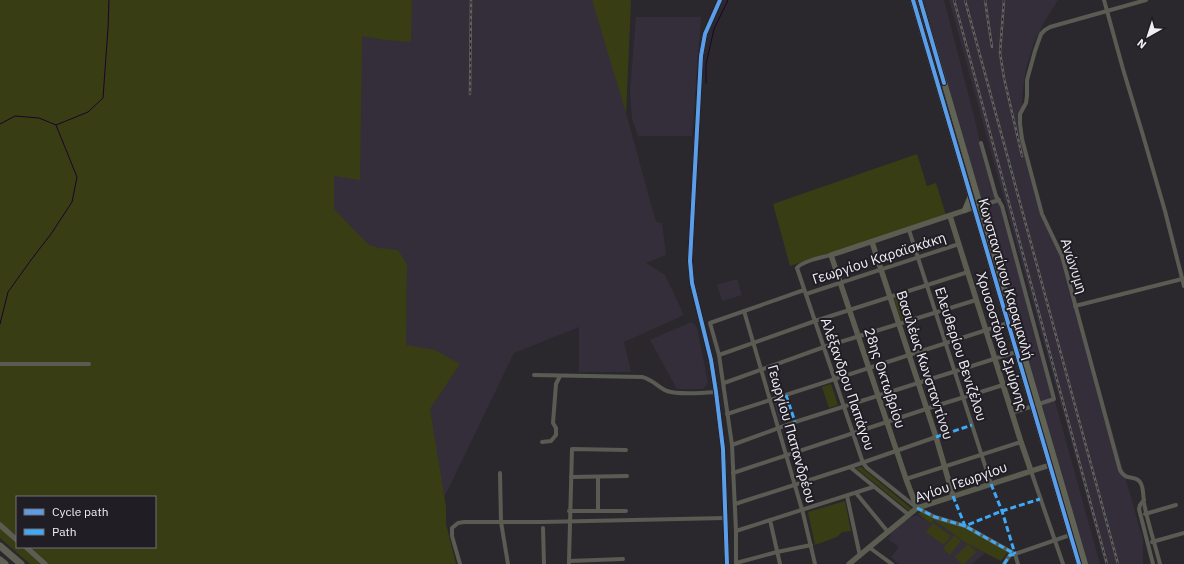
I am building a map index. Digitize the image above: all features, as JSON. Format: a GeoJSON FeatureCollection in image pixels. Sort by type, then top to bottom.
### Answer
{"type":"FeatureCollection","features":[{"type":"Feature","properties":{"kind":"highway"},"geometry":{"type":"LineString","coordinates":[[0,546],[21,564]]}},
{"type":"Feature","properties":{"kind":"highway"},"geometry":{"type":"LineString","coordinates":[[0,560],[5,564]]}},
{"type":"Feature","properties":{"kind":"main road","name":"Κωνσταντίνου Καραμανλή"},"geometry":{"type":"LineString","coordinates":[[913,0],[970,197],[977,207],[1035,405],[1084,564]]}},
{"type":"Feature","properties":{"kind":"main road","name":"Κωνσταντίνου Καραμανλή"},"geometry":{"type":"LineString","coordinates":[[920,0],[1016,352],[1035,405],[1050,465],[1079,564]]}},
{"type":"Feature","properties":{"kind":"main road"},"geometry":{"type":"LineString","coordinates":[[966,210],[970,197]]}},
{"type":"Feature","properties":{"kind":"street"},"geometry":{"type":"LineString","coordinates":[[720,0],[706,32],[701,56],[690,261],[692,283],[711,360],[716,392],[722,448],[727,564]]}},
{"type":"Feature","properties":{"kind":"street"},"geometry":{"type":"LineString","coordinates":[[1104,0],[1165,212],[1184,286]]}},
{"type":"Feature","properties":{"kind":"street","name":"Ανώνυμη"},"geometry":{"type":"LineString","coordinates":[[1146,0],[1050,27],[1040,34],[1027,80],[1026,103],[1020,114],[1020,124],[1022,140],[1042,214],[1062,256],[1120,470],[1127,477],[1140,480],[1142,484],[1144,500],[1160,564]]}},
{"type":"Feature","properties":{"kind":"street"},"geometry":{"type":"LineString","coordinates":[[981,143],[996,196],[1002,206],[1054,399],[1012,413]]}},
{"type":"Feature","properties":{"kind":"street"},"geometry":{"type":"LineString","coordinates":[[831,255],[999,200]]}},
{"type":"Feature","properties":{"kind":"street","name":"Χρυσοστόμου Σμύρνης"},"geometry":{"type":"LineString","coordinates":[[950,216],[1021,442],[1063,564]]}},
{"type":"Feature","properties":{"kind":"street","name":"Ελευθερίου Βενιζέλου"},"geometry":{"type":"LineString","coordinates":[[909,230],[991,484]]}},
{"type":"Feature","properties":{"kind":"street","name":"Βασιλέως Κωνσταντίνου"},"geometry":{"type":"LineString","coordinates":[[872,242],[936,437],[953,496]]}},
{"type":"Feature","properties":{"kind":"street","name":"Γεωργίου Καραϊσκάκη"},"geometry":{"type":"LineString","coordinates":[[719,355],[710,323],[712,322],[805,292],[840,283],[959,244]]}},
{"type":"Feature","properties":{"kind":"street","name":"Αλέξανδρου Παπάγου"},"geometry":{"type":"LineString","coordinates":[[831,255],[803,263],[797,268],[863,463],[917,508],[935,517],[965,526],[1015,554]]}},
{"type":"Feature","properties":{"kind":"street","name":"28ης Οκτωβρίου"},"geometry":{"type":"LineString","coordinates":[[831,255],[896,451],[917,508]]}},
{"type":"Feature","properties":{"kind":"street"},"geometry":{"type":"LineString","coordinates":[[811,545],[777,552],[736,564],[732,445],[719,355],[849,309],[968,272]]}},
{"type":"Feature","properties":{"kind":"street"},"geometry":{"type":"LineString","coordinates":[[1075,306],[1182,279]]}},
{"type":"Feature","properties":{"kind":"street"},"geometry":{"type":"LineString","coordinates":[[724,383],[824,347],[976,300]]}},
{"type":"Feature","properties":{"kind":"street","name":"Γεωργίου Παπανδρέου"},"geometry":{"type":"LineString","coordinates":[[744,311],[795,484],[815,564]]}},
{"type":"Feature","properties":{"kind":"street"},"geometry":{"type":"LineString","coordinates":[[728,414],[1008,323]]}},
{"type":"Feature","properties":{"kind":"street"},"geometry":{"type":"LineString","coordinates":[[732,445],[779,428],[1016,352]]}},
{"type":"Feature","properties":{"kind":"street"},"geometry":{"type":"LineString","coordinates":[[0,364],[89,364]]}},
{"type":"Feature","properties":{"kind":"street"},"geometry":{"type":"LineString","coordinates":[[534,375],[642,377],[669,391],[696,393],[716,392]]}},
{"type":"Feature","properties":{"kind":"street"},"geometry":{"type":"LineString","coordinates":[[542,442],[551,441],[556,435],[554,422],[556,384],[560,376]]}},
{"type":"Feature","properties":{"kind":"street"},"geometry":{"type":"LineString","coordinates":[[733,473],[1003,385]]}},
{"type":"Feature","properties":{"kind":"street"},"geometry":{"type":"LineString","coordinates":[[734,504],[863,463],[936,437]]}},
{"type":"Feature","properties":{"kind":"street"},"geometry":{"type":"LineString","coordinates":[[906,479],[1021,442]]}},
{"type":"Feature","properties":{"kind":"street"},"geometry":{"type":"LineString","coordinates":[[623,559],[600,562],[569,563],[569,511],[572,449],[626,450]]}},
{"type":"Feature","properties":{"kind":"street","name":"Αγίου Γεωργίου"},"geometry":{"type":"LineString","coordinates":[[850,564],[917,508],[1050,465]]}},
{"type":"Feature","properties":{"kind":"street"},"geometry":{"type":"LineString","coordinates":[[850,467],[908,515]]}},
{"type":"Feature","properties":{"kind":"street"},"geometry":{"type":"LineString","coordinates":[[500,473],[501,522],[508,564]]}},
{"type":"Feature","properties":{"kind":"street"},"geometry":{"type":"LineString","coordinates":[[598,476],[598,511]]}},
{"type":"Feature","properties":{"kind":"street"},"geometry":{"type":"LineString","coordinates":[[571,477],[627,476]]}},
{"type":"Feature","properties":{"kind":"street"},"geometry":{"type":"LineString","coordinates":[[736,531],[873,487]]}},
{"type":"Feature","properties":{"kind":"street"},"geometry":{"type":"LineString","coordinates":[[856,493],[888,532]]}},
{"type":"Feature","properties":{"kind":"street"},"geometry":{"type":"LineString","coordinates":[[847,496],[860,556]]}},
{"type":"Feature","properties":{"kind":"street"},"geometry":{"type":"LineString","coordinates":[[1144,500],[1140,505],[1139,510],[1153,564]]}},
{"type":"Feature","properties":{"kind":"street"},"geometry":{"type":"LineString","coordinates":[[1141,515],[1176,505]]}},
{"type":"Feature","properties":{"kind":"street"},"geometry":{"type":"LineString","coordinates":[[569,511],[626,511]]}},
{"type":"Feature","properties":{"kind":"street"},"geometry":{"type":"LineString","coordinates":[[460,564],[452,536],[452,528],[458,523],[725,518]]}},
{"type":"Feature","properties":{"kind":"street"},"geometry":{"type":"LineString","coordinates":[[770,520],[780,564]]}},
{"type":"Feature","properties":{"kind":"street"},"geometry":{"type":"LineString","coordinates":[[0,525],[16,539]]}},
{"type":"Feature","properties":{"kind":"street"},"geometry":{"type":"LineString","coordinates":[[543,528],[544,564]]}},
{"type":"Feature","properties":{"kind":"street"},"geometry":{"type":"LineString","coordinates":[[1148,543],[1184,533]]}},
{"type":"Feature","properties":{"kind":"street"},"geometry":{"type":"LineString","coordinates":[[1004,564],[1010,555],[1070,535]]}},
{"type":"Feature","properties":{"kind":"street"},"geometry":{"type":"LineString","coordinates":[[27,548],[45,564]]}},
{"type":"Feature","properties":{"kind":"street"},"geometry":{"type":"LineString","coordinates":[[870,548],[892,564]]}},
{"type":"Feature","properties":{"kind":"street"},"geometry":{"type":"LineString","coordinates":[[1015,554],[1018,564]]}},
{"type":"Feature","properties":{"kind":"street"},"geometry":{"type":"LineString","coordinates":[[754,559],[755,564]]}},
{"type":"Feature","properties":{"kind":"shaded area"},"geometry":{"type":"Polygon","coordinates":[[[0,0],[631,0],[626,113],[656,222],[662,223],[666,255],[646,263],[665,275],[684,315],[624,342],[631,372],[579,372],[579,327],[514,353],[426,535],[0,0]]]}},
{"type":"Feature","properties":{"kind":"shaded area"},"geometry":{"type":"Polygon","coordinates":[[[924,0],[944,0],[980,143],[1000,203],[1100,564],[1087,564],[982,206],[924,0]]]}},
{"type":"Feature","properties":{"kind":"shaded area"},"geometry":{"type":"Polygon","coordinates":[[[949,0],[1058,0],[1044,22],[1034,42],[1026,69],[1022,96],[1022,125],[1027,156],[1042,215],[1062,254],[1143,540],[1143,564],[1105,564],[949,0]]]}},
{"type":"Feature","properties":{"kind":"shaded area"},"geometry":{"type":"Polygon","coordinates":[[[636,17],[701,17],[692,136],[638,136],[632,119],[630,91],[636,17]]]}},
{"type":"Feature","properties":{"kind":"shaded area"},"geometry":{"type":"Polygon","coordinates":[[[737,279],[742,295],[722,301],[717,285],[737,279]]]}},
{"type":"Feature","properties":{"kind":"shaded area"},"geometry":{"type":"Polygon","coordinates":[[[689,323],[693,323],[697,328],[708,383],[703,389],[677,389],[650,340],[689,323]]]}},
{"type":"Feature","properties":{"kind":"shaded area"},"geometry":{"type":"Polygon","coordinates":[[[786,399],[792,420],[780,423],[774,402],[786,399]]]}},
{"type":"Feature","properties":{"kind":"shaded area"},"geometry":{"type":"Polygon","coordinates":[[[917,515],[931,524],[934,520],[966,543],[985,553],[972,564],[899,564],[891,557],[899,547],[888,539],[893,531],[909,518],[917,515]]]}},
{"type":"Feature","properties":{"kind":"green space"},"geometry":{"type":"Polygon","coordinates":[[[0,0],[412,0],[411,42],[362,36],[360,180],[334,176],[334,209],[369,245],[379,248],[398,250],[407,264],[406,345],[435,350],[460,364],[430,409],[446,507],[446,524],[456,564],[49,564],[31,548],[156,548],[156,496],[16,496],[16,535],[0,522],[0,0]]]}},
{"type":"Feature","properties":{"kind":"green space"},"geometry":{"type":"Polygon","coordinates":[[[592,0],[631,0],[626,113],[592,0]]]}},
{"type":"Feature","properties":{"kind":"green space"},"geometry":{"type":"Polygon","coordinates":[[[917,154],[927,186],[936,183],[946,215],[790,266],[773,204],[917,154]]]}},
{"type":"Feature","properties":{"kind":"green space"},"geometry":{"type":"Polygon","coordinates":[[[903,295],[911,317],[901,320],[894,299],[903,295]]]}},
{"type":"Feature","properties":{"kind":"green space"},"geometry":{"type":"Polygon","coordinates":[[[831,384],[838,405],[829,408],[822,387],[831,384]]]}},
{"type":"Feature","properties":{"kind":"green space"},"geometry":{"type":"Polygon","coordinates":[[[861,467],[912,509],[909,511],[856,468],[861,467]]]}},
{"type":"Feature","properties":{"kind":"green space"},"geometry":{"type":"Polygon","coordinates":[[[845,501],[851,531],[842,532],[837,537],[815,545],[808,512],[845,501]]]}},
{"type":"Feature","properties":{"kind":"green space"},"geometry":{"type":"Polygon","coordinates":[[[921,512],[964,527],[1008,552],[1001,561],[966,543],[934,520],[931,524],[918,514],[921,512]]]}},
{"type":"Feature","properties":{"kind":"green space"},"geometry":{"type":"Polygon","coordinates":[[[933,523],[951,536],[944,545],[926,532],[933,523]]]}},
{"type":"Feature","properties":{"kind":"green space"},"geometry":{"type":"Polygon","coordinates":[[[0,528],[16,542],[16,548],[23,548],[42,564],[30,564],[0,538],[0,528]]]}},
{"type":"Feature","properties":{"kind":"green space"},"geometry":{"type":"Polygon","coordinates":[[[954,535],[961,541],[950,555],[943,549],[954,535]]]}},
{"type":"Feature","properties":{"kind":"green space"},"geometry":{"type":"Polygon","coordinates":[[[968,544],[976,552],[964,564],[962,564],[955,557],[968,544]]]}},
{"type":"Feature","properties":{"kind":"waterway"},"geometry":{"type":"LineString","coordinates":[[0,124],[15,116],[39,118],[56,125],[88,112],[103,98],[109,0]]}},
{"type":"Feature","properties":{"kind":"waterway"},"geometry":{"type":"LineString","coordinates":[[706,83],[706,64],[714,29],[728,0]]}},
{"type":"Feature","properties":{"kind":"waterway"},"geometry":{"type":"LineString","coordinates":[[0,324],[8,292],[51,234],[72,202],[77,177],[56,125]]}},
{"type":"Feature","properties":{"kind":"railway"},"geometry":{"type":"LineString","coordinates":[[470,94],[471,0]]}},
{"type":"Feature","properties":{"kind":"railway"},"geometry":{"type":"LineString","coordinates":[[954,0],[1107,564]]}},
{"type":"Feature","properties":{"kind":"railway"},"geometry":{"type":"LineString","coordinates":[[965,0],[1118,564]]}},
{"type":"Feature","properties":{"kind":"railway"},"geometry":{"type":"LineString","coordinates":[[985,0],[992,47]]}},
{"type":"Feature","properties":{"kind":"railway"},"geometry":{"type":"LineString","coordinates":[[1004,0],[1000,53],[1004,78],[1022,156]]}},
{"type":"Feature","properties":{"kind":"marked path"},"geometry":{"type":"LineString","coordinates":[[786,395],[795,422]]}},
{"type":"Feature","properties":{"kind":"marked path"},"geometry":{"type":"LineString","coordinates":[[936,437],[972,425]]}},
{"type":"Feature","properties":{"kind":"marked path"},"geometry":{"type":"LineString","coordinates":[[991,484],[1002,511],[1015,554]]}},
{"type":"Feature","properties":{"kind":"marked path"},"geometry":{"type":"LineString","coordinates":[[953,496],[965,526],[1002,511],[1040,499]]}},
{"type":"Feature","properties":{"kind":"marked path"},"geometry":{"type":"LineString","coordinates":[[917,508],[935,517],[965,526],[1015,554]]}},
{"type":"Feature","properties":{"kind":"marked path"},"geometry":{"type":"LineString","coordinates":[[1004,564],[1010,555],[1015,554]]}},
{"type":"Feature","properties":{"kind":"cycle path"},"geometry":{"type":"LineString","coordinates":[[720,0],[705,34],[701,56],[690,261],[692,283],[711,360],[723,449],[727,564]]}},
{"type":"Feature","properties":{"kind":"cycle path"},"geometry":{"type":"LineString","coordinates":[[913,0],[1079,564]]}},
{"type":"Feature","properties":{"kind":"cycle path"},"geometry":{"type":"LineString","coordinates":[[920,0],[944,83]]}}]}
